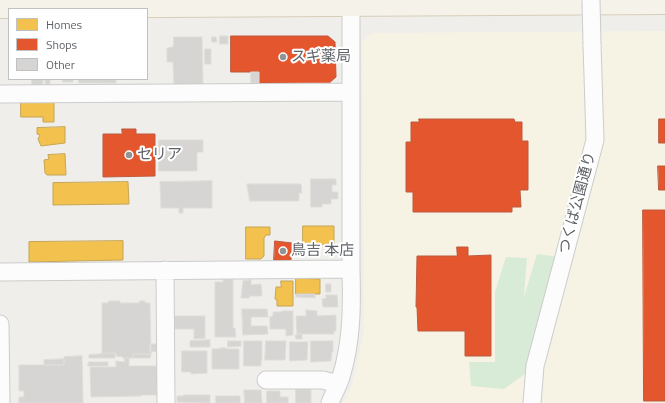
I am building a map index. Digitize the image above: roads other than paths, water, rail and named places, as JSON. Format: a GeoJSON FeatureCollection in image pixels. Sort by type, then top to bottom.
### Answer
{"type":"FeatureCollection","features":[{"type":"Feature","properties":{"kind":"main road"},"geometry":{"type":"LineString","coordinates":[[0,7],[351,3],[665,3]]}},
{"type":"Feature","properties":{"kind":"street","name":"つくば公園通り"},"geometry":{"type":"LineString","coordinates":[[532,399],[535,366],[594,140],[592,0]]}},
{"type":"Feature","properties":{"kind":"street"},"geometry":{"type":"LineString","coordinates":[[330,403],[347,355],[352,308],[351,3]]}},
{"type":"Feature","properties":{"kind":"street"},"geometry":{"type":"LineString","coordinates":[[0,94],[351,92]]}},
{"type":"Feature","properties":{"kind":"street"},"geometry":{"type":"LineString","coordinates":[[0,272],[351,269]]}},
{"type":"Feature","properties":{"kind":"street"},"geometry":{"type":"LineString","coordinates":[[165,270],[166,403]]}},
{"type":"Feature","properties":{"kind":"street"},"geometry":{"type":"LineString","coordinates":[[0,324],[1,403]]}},
{"type":"Feature","properties":{"kind":"street"},"geometry":{"type":"LineString","coordinates":[[266,380],[323,380],[338,384]]}},
{"type":"Feature","properties":{"kind":"place","name":"スギ薬局"},"geometry":{"type":"Point","coordinates":[283,57]}},
{"type":"Feature","properties":{"kind":"place","name":"セリア"},"geometry":{"type":"Point","coordinates":[129,155]}},
{"type":"Feature","properties":{"kind":"place","name":"鳥吉 本店"},"geometry":{"type":"Point","coordinates":[283,251]}}]}
